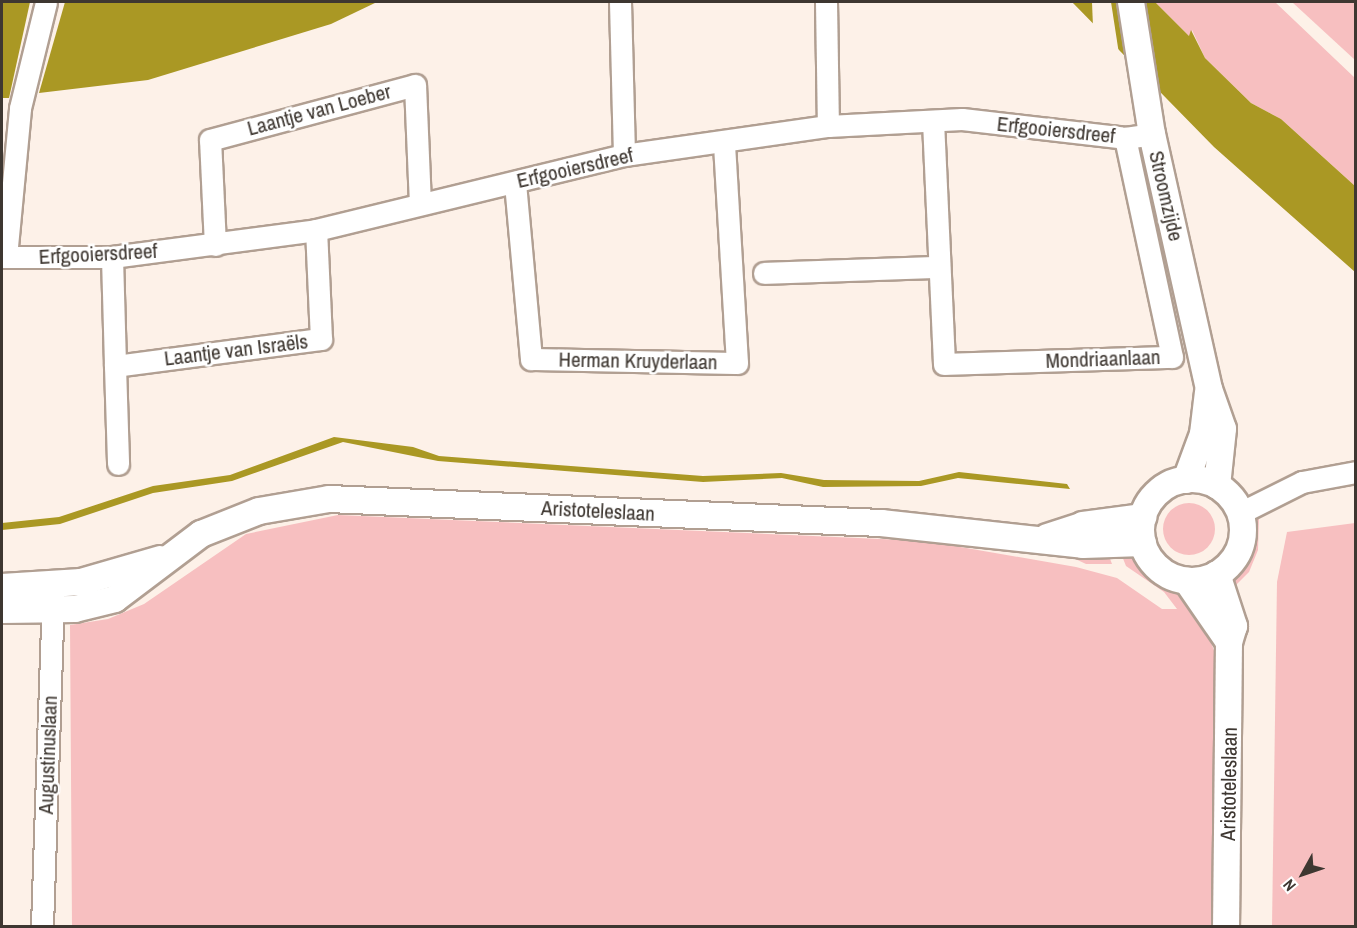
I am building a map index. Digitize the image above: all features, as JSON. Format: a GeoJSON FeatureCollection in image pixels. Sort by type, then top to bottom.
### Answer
{"type":"FeatureCollection","features":[{"type":"Feature","properties":{"kind":"street"},"geometry":{"type":"LineString","coordinates":[[4,257],[20,108],[46,2]]}},
{"type":"Feature","properties":{"kind":"street"},"geometry":{"type":"LineString","coordinates":[[620,2],[624,155]]}},
{"type":"Feature","properties":{"kind":"street"},"geometry":{"type":"LineString","coordinates":[[825,2],[828,126]]}},
{"type":"Feature","properties":{"kind":"street","name":"Stroomzijde"},"geometry":{"type":"LineString","coordinates":[[1131,2],[1152,134],[1209,388],[1223,429],[1217,486]]}},
{"type":"Feature","properties":{"kind":"street","name":"Laantje van Loeber"},"geometry":{"type":"LineString","coordinates":[[214,245],[210,140],[415,85],[420,204]]}},
{"type":"Feature","properties":{"kind":"street","name":"Erfgooiersdreef"},"geometry":{"type":"LineString","coordinates":[[4,257],[112,257],[316,230],[624,155],[828,126],[962,119],[1125,138],[1152,134]]}},
{"type":"Feature","properties":{"kind":"street","name":"Mondriaanlaan"},"geometry":{"type":"LineString","coordinates":[[933,121],[944,364],[1172,357],[1125,138]]}},
{"type":"Feature","properties":{"kind":"street","name":"Herman Kruyderlaan"},"geometry":{"type":"LineString","coordinates":[[515,183],[531,359],[737,363],[724,141]]}},
{"type":"Feature","properties":{"kind":"street","name":"Laantje van Israëls"},"geometry":{"type":"LineString","coordinates":[[115,366],[321,339],[316,230]]}},
{"type":"Feature","properties":{"kind":"street"},"geometry":{"type":"LineString","coordinates":[[112,257],[118,464]]}},
{"type":"Feature","properties":{"kind":"street"},"geometry":{"type":"LineString","coordinates":[[764,273],[938,267]]}},
{"type":"Feature","properties":{"kind":"street","name":"Stroomzijde"},"geometry":{"type":"LineString","coordinates":[[1186,480],[1203,434],[1209,388]]}},
{"type":"Feature","properties":{"kind":"street"},"geometry":{"type":"LineString","coordinates":[[1240,513],[1302,482],[1356,472]]}},
{"type":"Feature","properties":{"kind":"street"},"geometry":{"type":"LineString","coordinates":[[1187,581],[1217,574],[1239,548],[1240,513],[1217,486],[1186,480],[1162,488],[1143,517],[1143,543],[1159,569],[1187,581],[1229,642]]}},
{"type":"Feature","properties":{"kind":"street","name":"Aristoteleslaan"},"geometry":{"type":"LineString","coordinates":[[2,587],[53,596],[115,599],[163,558],[201,534],[259,511],[329,499],[881,524],[1045,537],[1083,544],[1143,543]]}},
{"type":"Feature","properties":{"kind":"street","name":"Aristoteleslaan"},"geometry":{"type":"LineString","coordinates":[[1045,537],[1083,525],[1143,517]]}},
{"type":"Feature","properties":{"kind":"street","name":"Aristoteleslaan"},"geometry":{"type":"LineString","coordinates":[[1217,574],[1234,626],[1229,642],[1226,927]]}},
{"type":"Feature","properties":{"kind":"street","name":"Aristoteleslaan"},"geometry":{"type":"LineString","coordinates":[[2,610],[53,596]]}},
{"type":"Feature","properties":{"kind":"street","name":"Augustinuslaan"},"geometry":{"type":"LineString","coordinates":[[42,927],[53,596]]}},
{"type":"Feature","properties":{"kind":"shaded area"},"geometry":{"type":"Polygon","coordinates":[[[2,2],[30,2],[9,98],[2,98],[2,2]]]}},
{"type":"Feature","properties":{"kind":"shaded area"},"geometry":{"type":"Polygon","coordinates":[[[65,2],[377,2],[331,24],[148,80],[39,93],[65,2]]]}},
{"type":"Feature","properties":{"kind":"shaded area"},"geometry":{"type":"Polygon","coordinates":[[[1072,2],[1155,2],[1189,36],[1191,30],[1205,58],[1251,103],[1281,119],[1355,186],[1355,272],[1214,147],[1072,2]]]}},
{"type":"Feature","properties":{"kind":"shaded area"},"geometry":{"type":"Polygon","coordinates":[[[1155,2],[1275,2],[1355,78],[1355,186],[1281,119],[1251,103],[1205,58],[1192,30],[1190,37],[1155,2]]]}},
{"type":"Feature","properties":{"kind":"shaded area"},"geometry":{"type":"Polygon","coordinates":[[[1292,2],[1355,2],[1355,60],[1292,2]]]}},
{"type":"Feature","properties":{"kind":"shaded area"},"geometry":{"type":"Polygon","coordinates":[[[334,437],[413,447],[439,456],[703,476],[781,473],[824,480],[919,481],[959,472],[1067,484],[1070,489],[958,478],[921,486],[823,487],[782,478],[703,482],[438,461],[343,442],[232,481],[153,493],[60,524],[2,530],[2,523],[59,517],[153,486],[230,475],[334,437]]]}},
{"type":"Feature","properties":{"kind":"shaded area"},"geometry":{"type":"Polygon","coordinates":[[[1189,503],[1203,507],[1211,515],[1215,529],[1211,543],[1203,551],[1189,555],[1175,551],[1167,543],[1163,529],[1167,515],[1175,507],[1189,503]]]}},
{"type":"Feature","properties":{"kind":"shaded area"},"geometry":{"type":"Polygon","coordinates":[[[338,515],[926,541],[1076,567],[1117,578],[1162,609],[1177,609],[1164,592],[1126,566],[1122,556],[1133,555],[1180,587],[1199,612],[1217,658],[1212,926],[72,926],[70,625],[108,619],[144,604],[246,534],[338,515]]]}},
{"type":"Feature","properties":{"kind":"shaded area"},"geometry":{"type":"Polygon","coordinates":[[[1259,517],[1258,550],[1249,572],[1234,587],[1231,578],[1246,524],[1259,517]]]}},
{"type":"Feature","properties":{"kind":"shaded area"},"geometry":{"type":"Polygon","coordinates":[[[1355,523],[1355,926],[1272,926],[1277,582],[1287,532],[1355,523]]]}},
{"type":"Feature","properties":{"kind":"shaded area"},"geometry":{"type":"Polygon","coordinates":[[[1069,556],[1109,556],[1112,564],[1086,564],[1069,556]]]}},
{"type":"Feature","properties":{"kind":"pier"},"geometry":{"type":"Polygon","coordinates":[[[1092,2],[1111,2],[1119,54],[1093,27],[1092,2]]]}}]}
